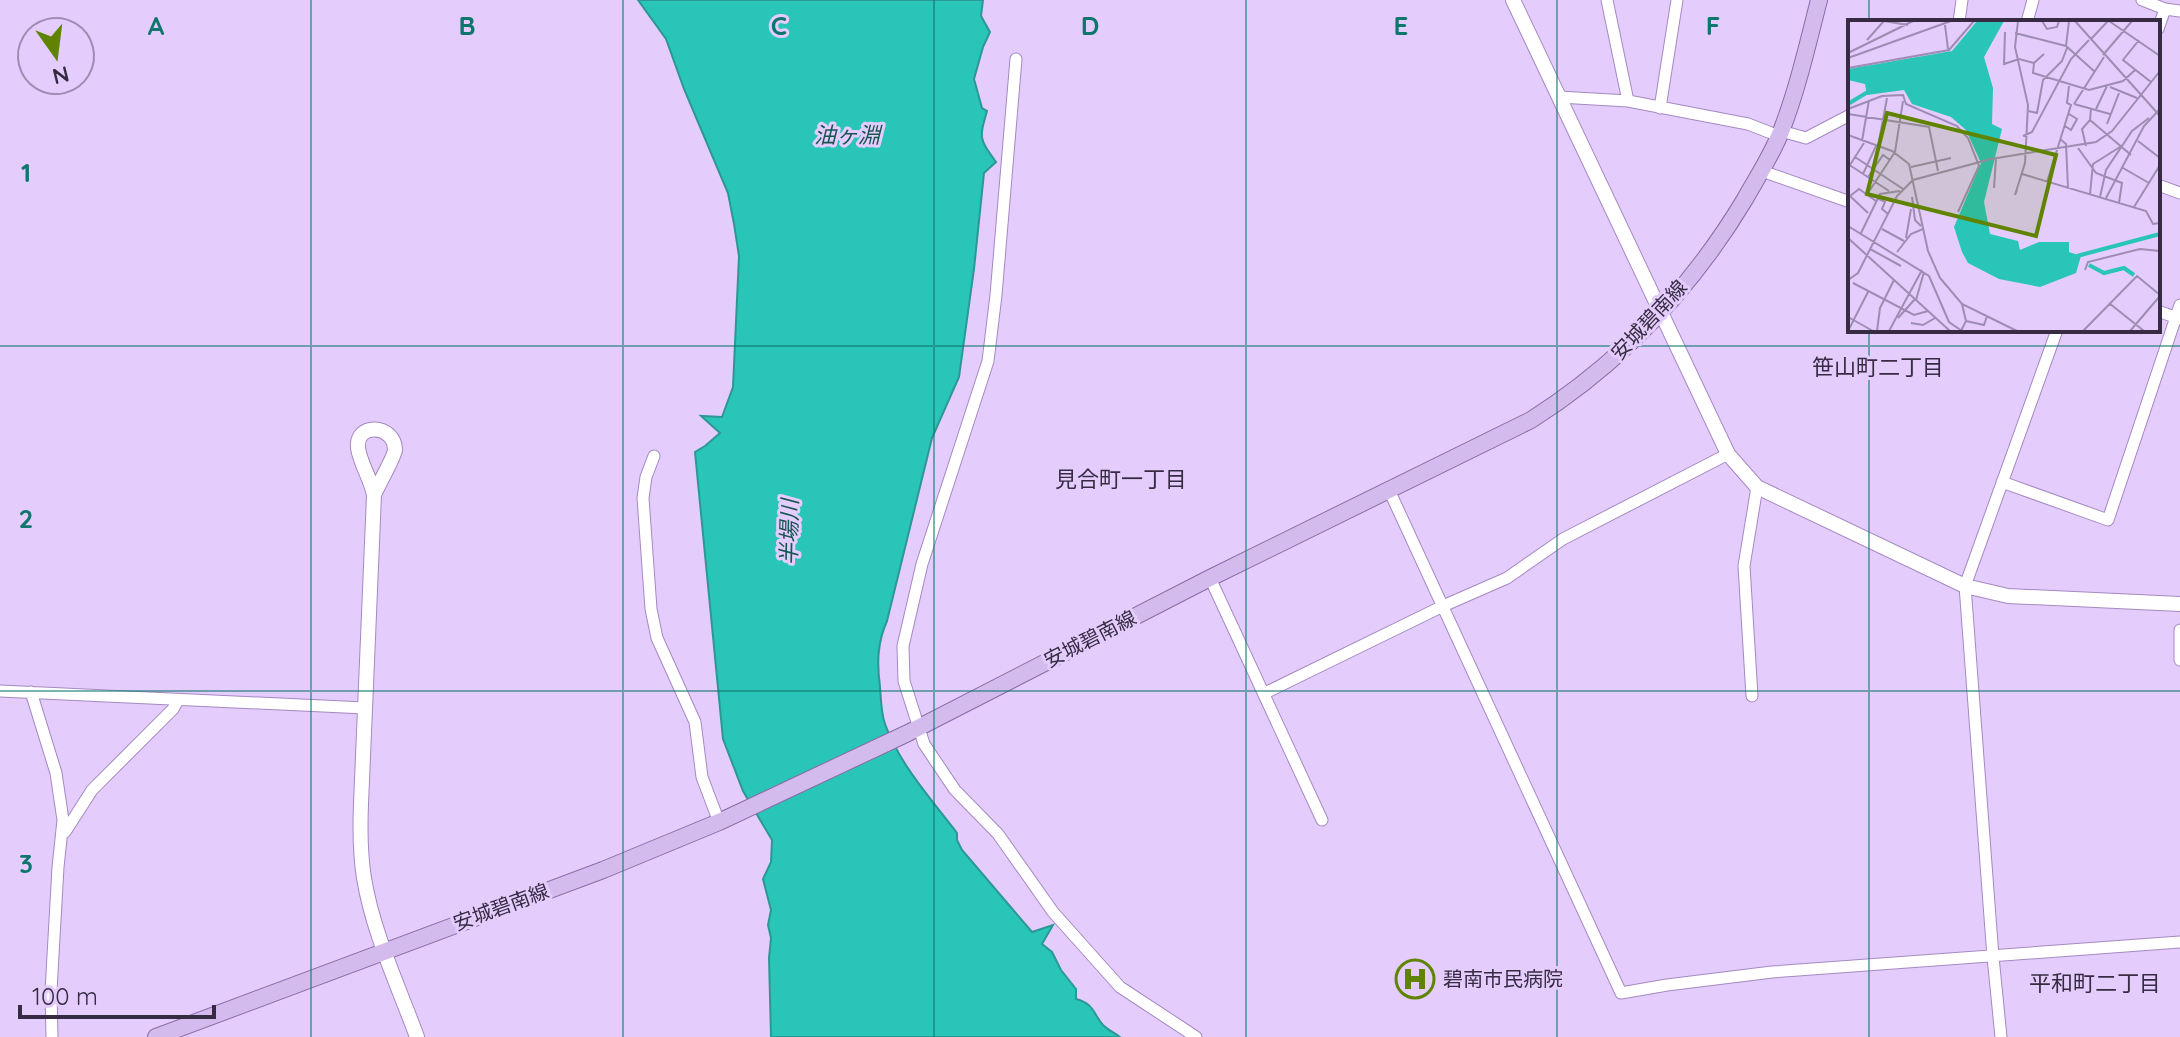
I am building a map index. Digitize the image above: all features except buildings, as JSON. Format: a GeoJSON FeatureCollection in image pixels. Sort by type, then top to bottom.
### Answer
{"type":"FeatureCollection","features":[{"type":"Feature","properties":{"kind":"main road","name":"安城碧南線"},"geometry":{"type":"LineString","coordinates":[[156,1037],[603,870],[719,822],[913,730],[1210,578],[1531,420],[1569,396],[1625,350],[1662,312],[1721,239],[1762,171],[1780,134],[1819,0]]}},
{"type":"Feature","properties":{"kind":"street"},"geometry":{"type":"LineString","coordinates":[[1513,0],[1728,454],[1757,487],[1965,586],[2008,596],[2180,604]]}},
{"type":"Feature","properties":{"kind":"street"},"geometry":{"type":"LineString","coordinates":[[1607,0],[1628,101]]}},
{"type":"Feature","properties":{"kind":"street"},"geometry":{"type":"LineString","coordinates":[[1660,108],[1677,0]]}},
{"type":"Feature","properties":{"kind":"street"},"geometry":{"type":"LineString","coordinates":[[1959,20],[1962,0]]}},
{"type":"Feature","properties":{"kind":"street"},"geometry":{"type":"LineString","coordinates":[[2028,20],[2033,0]]}},
{"type":"Feature","properties":{"kind":"street"},"geometry":{"type":"LineString","coordinates":[[2142,0],[2180,11]]}},
{"type":"Feature","properties":{"kind":"street"},"geometry":{"type":"LineString","coordinates":[[2160,23],[2165,9]]}},
{"type":"Feature","properties":{"kind":"street"},"geometry":{"type":"LineString","coordinates":[[1016,59],[988,361],[922,564],[903,646],[904,681],[913,730],[955,790],[998,834],[1053,912],[1101,967],[1120,987],[1196,1037]]}},
{"type":"Feature","properties":{"kind":"street"},"geometry":{"type":"LineString","coordinates":[[1559,97],[1628,101],[1806,138],[1848,116]]}},
{"type":"Feature","properties":{"kind":"street"},"geometry":{"type":"LineString","coordinates":[[1762,171],[1848,201]]}},
{"type":"Feature","properties":{"kind":"street"},"geometry":{"type":"LineString","coordinates":[[2160,186],[2180,193]]}},
{"type":"Feature","properties":{"kind":"street"},"geometry":{"type":"LineString","coordinates":[[2002,482],[2108,520],[2179,314]]}},
{"type":"Feature","properties":{"kind":"street"},"geometry":{"type":"LineString","coordinates":[[2001,1037],[1965,586],[2056,332]]}},
{"type":"Feature","properties":{"kind":"street"},"geometry":{"type":"LineString","coordinates":[[1265,693],[1507,578],[1563,539],[1728,454]]}},
{"type":"Feature","properties":{"kind":"street"},"geometry":{"type":"LineString","coordinates":[[654,456],[646,477],[643,498],[651,609],[657,638],[695,722],[702,777],[719,822]]}},
{"type":"Feature","properties":{"kind":"street"},"geometry":{"type":"LineString","coordinates":[[1752,696],[1744,566],[1757,487]]}},
{"type":"Feature","properties":{"kind":"street"},"geometry":{"type":"LineString","coordinates":[[1389,490],[1621,993],[1772,972],[2180,942]]}},
{"type":"Feature","properties":{"kind":"street"},"geometry":{"type":"LineString","coordinates":[[374,495],[361,852],[367,894],[417,1037]]}},
{"type":"Feature","properties":{"kind":"street"},"geometry":{"type":"LineString","coordinates":[[1210,578],[1322,820]]}},
{"type":"Feature","properties":{"kind":"street"},"geometry":{"type":"LineString","coordinates":[[2180,630],[2180,660]]}},
{"type":"Feature","properties":{"kind":"street"},"geometry":{"type":"LineString","coordinates":[[0,691],[365,708]]}},
{"type":"Feature","properties":{"kind":"street"},"geometry":{"type":"LineString","coordinates":[[31,692],[60,787],[63,820],[50,1012],[52,1037]]}},
{"type":"Feature","properties":{"kind":"street"},"geometry":{"type":"LineString","coordinates":[[63,839],[92,790],[173,709],[178,700]]}},
{"type":"Feature","properties":{"kind":"water","name":"油ヶ淵"},"geometry":{"type":"Polygon","coordinates":[[[638,0],[983,0],[981,16],[990,32],[974,79],[982,108],[987,111],[982,138],[996,162],[984,173],[959,377],[932,438],[881,637],[878,662],[882,711],[899,754],[957,833],[962,850],[1032,932],[1053,925],[1042,944],[1052,952],[1076,989],[1076,999],[1090,1007],[1103,1025],[1120,1037],[771,1037],[771,938],[768,925],[771,910],[763,879],[771,862],[772,840],[743,791],[723,739],[695,452],[720,433],[701,416],[722,417],[733,387],[739,256],[728,193],[666,39],[638,0]]]}},
{"type":"Feature","properties":{"kind":"place","name":"碧南市民病院"},"geometry":{"type":"Point","coordinates":[1415,979]}},
{"type":"Feature","properties":{"kind":"district","name":"笹山町二丁目"},"geometry":{"type":"Point","coordinates":[1878,367]}},
{"type":"Feature","properties":{"kind":"district","name":"見合町一丁目"},"geometry":{"type":"Point","coordinates":[1121,479]}},
{"type":"Feature","properties":{"kind":"district","name":"平和町二丁目"},"geometry":{"type":"Point","coordinates":[2095,983]}},
{"type":"Feature","properties":{"kind":"water label","name":"半場川"},"geometry":{"type":"Point","coordinates":[789,532]}}]}
